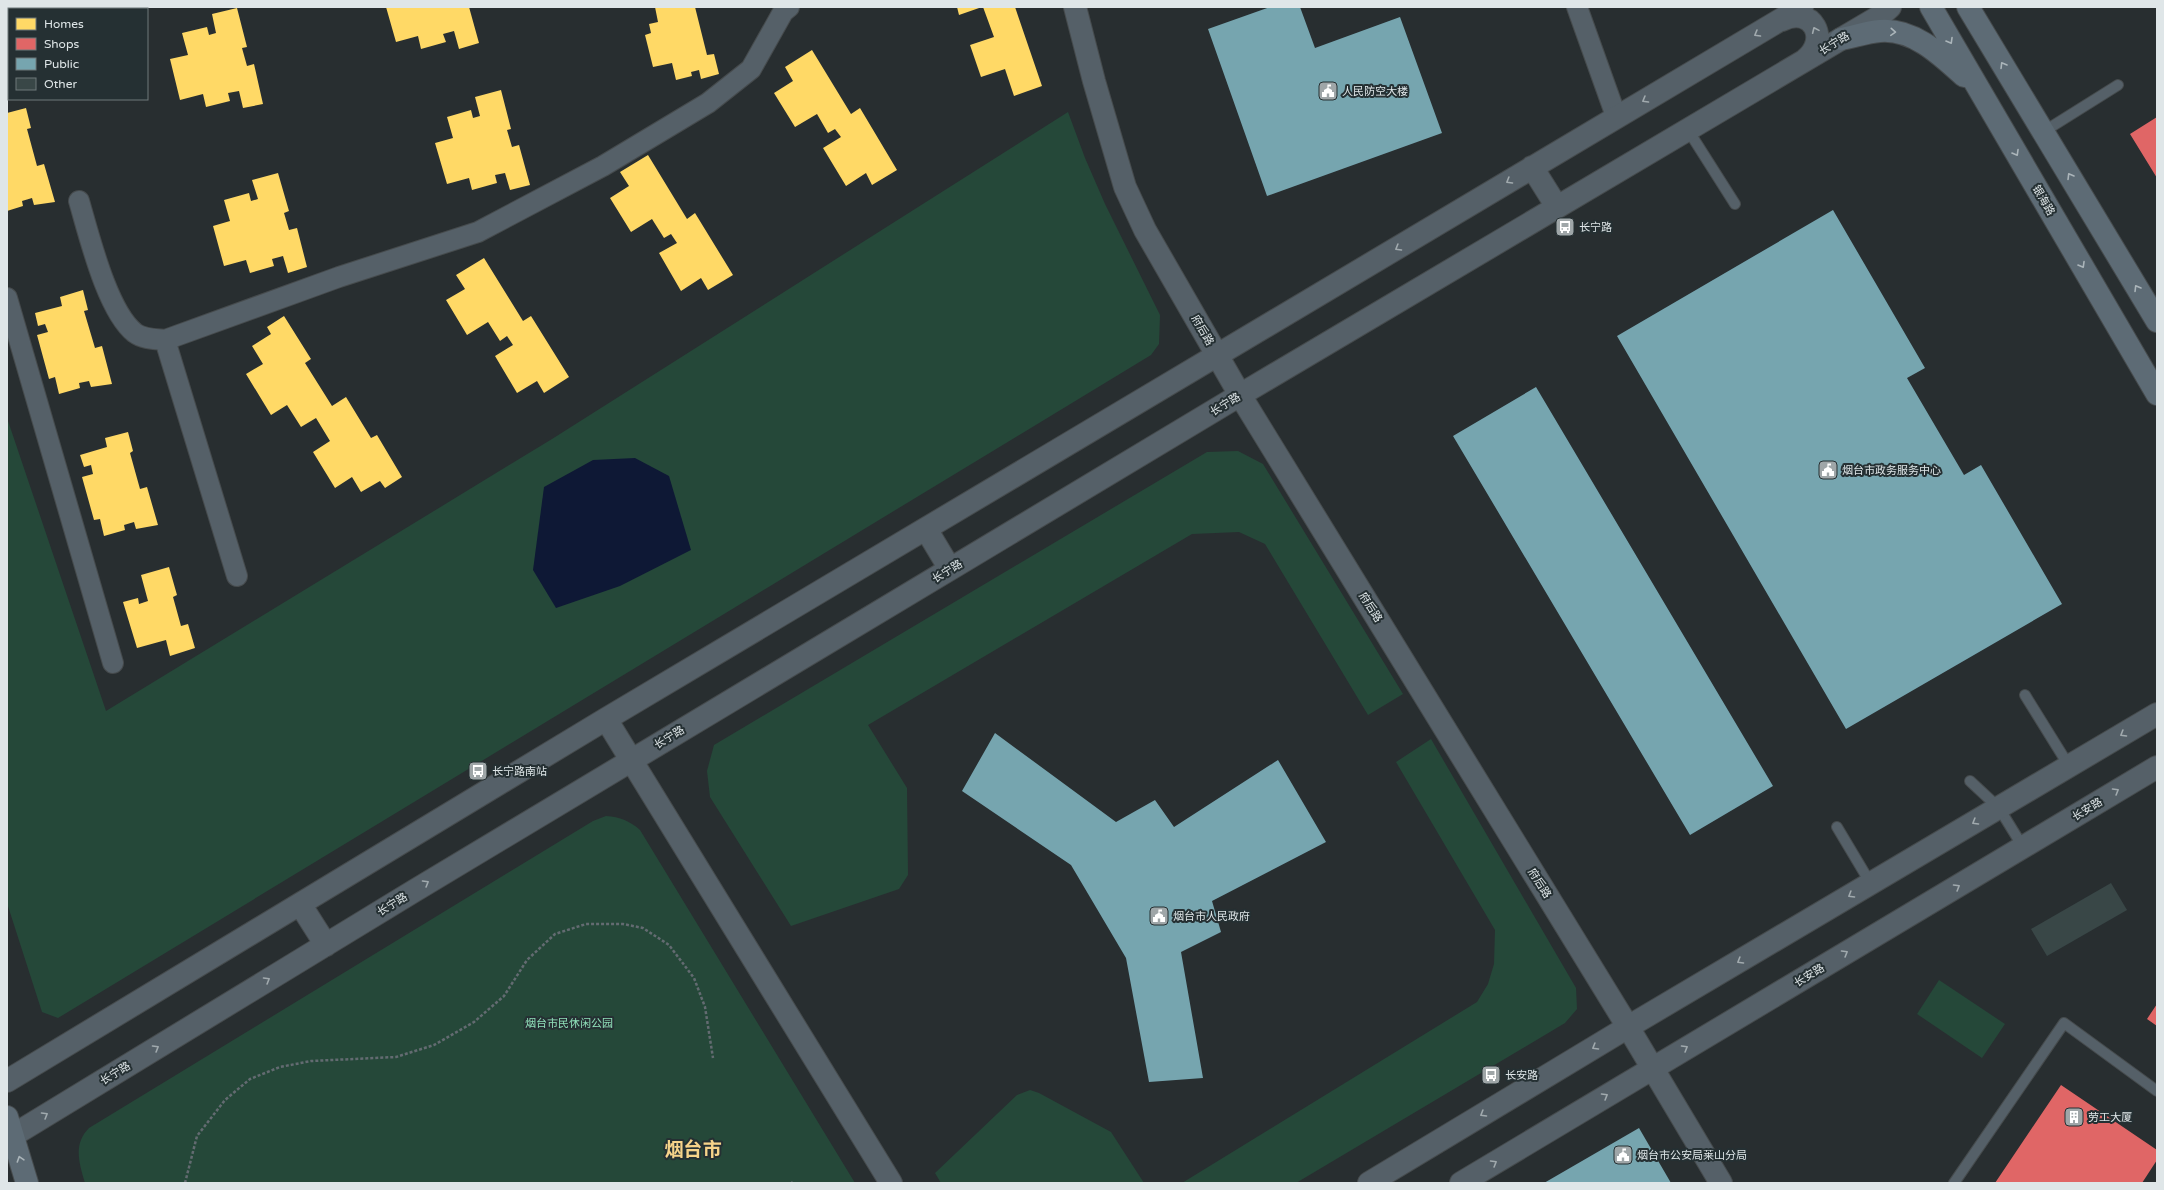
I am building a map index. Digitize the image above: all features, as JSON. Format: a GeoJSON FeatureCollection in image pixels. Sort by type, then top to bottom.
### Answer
{"type":"FeatureCollection","features":[{"type":"Feature","properties":{"kind":"main road","name":"银海路"},"geometry":{"type":"LineString","coordinates":[[1931,7],[2157,394]]}},
{"type":"Feature","properties":{"kind":"main road"},"geometry":{"type":"LineString","coordinates":[[1968,7],[2157,321]]}},
{"type":"Feature","properties":{"kind":"main road"},"geometry":{"type":"LineString","coordinates":[[1840,39],[1880,31],[1898,32],[1913,37],[1946,60],[1979,90]]}},
{"type":"Feature","properties":{"kind":"main road"},"geometry":{"type":"LineString","coordinates":[[9,1130],[27,1183]]}},
{"type":"Feature","properties":{"kind":"street"},"geometry":{"type":"LineString","coordinates":[[79,200],[105,286],[118,310],[135,333],[148,338],[165,340],[339,277],[478,232],[603,166],[708,103],[751,69],[783,12],[789,7]]}},
{"type":"Feature","properties":{"kind":"street","name":"府后路"},"geometry":{"type":"LineString","coordinates":[[1075,7],[1094,81],[1125,187],[1145,230],[1240,394],[1628,1027],[1721,1183]]}},
{"type":"Feature","properties":{"kind":"street"},"geometry":{"type":"LineString","coordinates":[[1577,7],[1616,116]]}},
{"type":"Feature","properties":{"kind":"street"},"geometry":{"type":"LineString","coordinates":[[7,1082],[606,719],[1218,356],[1616,116],[1802,7]]}},
{"type":"Feature","properties":{"kind":"street","name":"长宁路"},"geometry":{"type":"LineString","coordinates":[[9,1130],[326,945],[1240,394],[1880,16],[1890,7]]}},
{"type":"Feature","properties":{"kind":"street"},"geometry":{"type":"LineString","coordinates":[[1776,23],[1788,17],[1800,16],[1811,21],[1818,32],[1818,44],[1812,54],[1802,62]]}},
{"type":"Feature","properties":{"kind":"street"},"geometry":{"type":"LineString","coordinates":[[1532,167],[1557,207]]}},
{"type":"Feature","properties":{"kind":"street"},"geometry":{"type":"LineString","coordinates":[[7,298],[113,662]]}},
{"type":"Feature","properties":{"kind":"street"},"geometry":{"type":"LineString","coordinates":[[165,340],[237,576]]}},
{"type":"Feature","properties":{"kind":"street"},"geometry":{"type":"LineString","coordinates":[[926,529],[950,569]]}},
{"type":"Feature","properties":{"kind":"street"},"geometry":{"type":"LineString","coordinates":[[1370,1183],[1628,1027],[2157,714]]}},
{"type":"Feature","properties":{"kind":"street"},"geometry":{"type":"LineString","coordinates":[[606,719],[891,1183]]}},
{"type":"Feature","properties":{"kind":"street","name":"长安路"},"geometry":{"type":"LineString","coordinates":[[1460,1183],[2157,767]]}},
{"type":"Feature","properties":{"kind":"street"},"geometry":{"type":"LineString","coordinates":[[300,904],[326,945]]}},
{"type":"Feature","properties":{"kind":"lane"},"geometry":{"type":"LineString","coordinates":[[2043,132],[2118,85]]}},
{"type":"Feature","properties":{"kind":"lane"},"geometry":{"type":"LineString","coordinates":[[1688,130],[1735,204]]}},
{"type":"Feature","properties":{"kind":"lane"},"geometry":{"type":"LineString","coordinates":[[2025,695],[2069,766]]}},
{"type":"Feature","properties":{"kind":"lane"},"geometry":{"type":"LineString","coordinates":[[1970,781],[1999,808],[2023,847]]}},
{"type":"Feature","properties":{"kind":"lane"},"geometry":{"type":"LineString","coordinates":[[1837,827],[1871,884]]}},
{"type":"Feature","properties":{"kind":"lane"},"geometry":{"type":"LineString","coordinates":[[1954,1183],[2064,1023],[2157,1091]]}},
{"type":"Feature","properties":{"kind":"path"},"geometry":{"type":"LineString","coordinates":[[185,1183],[198,1136],[225,1100],[250,1079],[280,1067],[311,1061],[396,1057],[434,1045],[474,1022],[504,996],[527,960],[555,934],[586,924],[623,924],[643,928],[669,945],[694,978],[705,1007],[713,1058]]}},
{"type":"Feature","properties":{"kind":"green space"},"geometry":{"type":"Polygon","coordinates":[[[1068,112],[1085,158],[1105,204],[1160,315],[1159,344],[1151,355],[58,1018],[42,1012],[7,903],[7,418],[106,711],[552,439],[1068,112]]]}},
{"type":"Feature","properties":{"kind":"green space"},"geometry":{"type":"Polygon","coordinates":[[[1238,451],[1263,464],[1403,694],[1368,715],[1265,544],[1239,532],[1192,534],[868,725],[907,788],[908,875],[899,889],[791,926],[710,797],[707,771],[714,745],[1207,452],[1238,451]]]}},
{"type":"Feature","properties":{"kind":"green space"},"geometry":{"type":"Polygon","coordinates":[[[1431,739],[1576,988],[1577,1009],[1565,1023],[1296,1183],[1182,1183],[1477,1002],[1488,984],[1494,964],[1495,930],[1396,762],[1431,739]]]}},
{"type":"Feature","properties":{"kind":"green space","name":"烟台市民休闲公园"},"geometry":{"type":"Polygon","coordinates":[[[606,816],[624,820],[640,830],[855,1183],[85,1183],[79,1161],[79,1147],[84,1134],[89,1128],[593,821],[606,816]]]}},
{"type":"Feature","properties":{"kind":"green space"},"geometry":{"type":"Polygon","coordinates":[[[1939,980],[2005,1024],[1982,1058],[1917,1014],[1939,980]]]}},
{"type":"Feature","properties":{"kind":"green space"},"geometry":{"type":"Polygon","coordinates":[[[1030,1090],[1039,1093],[1111,1132],[1144,1183],[941,1183],[935,1173],[1017,1095],[1030,1090]]]}},
{"type":"Feature","properties":{"kind":"water"},"geometry":{"type":"Polygon","coordinates":[[[635,458],[669,476],[691,550],[620,586],[556,608],[533,570],[544,487],[593,460],[635,458]]]}},
{"type":"Feature","properties":{"kind":"building: Homes"},"geometry":{"type":"Polygon","coordinates":[[[386,7],[469,7],[479,43],[459,49],[454,31],[443,34],[446,42],[421,49],[418,36],[396,42],[386,7]]]}},
{"type":"Feature","properties":{"kind":"building: Homes"},"geometry":{"type":"Polygon","coordinates":[[[655,7],[695,7],[707,55],[714,54],[719,74],[701,79],[699,70],[691,72],[692,76],[676,80],[672,63],[653,67],[645,35],[651,33],[649,24],[658,22],[655,7]]]}},
{"type":"Feature","properties":{"kind":"building: Homes"},"geometry":{"type":"Polygon","coordinates":[[[957,7],[982,7],[959,15],[957,7]]]}},
{"type":"Feature","properties":{"kind":"building: Homes"},"geometry":{"type":"Polygon","coordinates":[[[983,7],[1015,7],[1042,86],[1014,96],[1005,69],[981,77],[970,45],[994,37],[983,7]]]}},
{"type":"Feature","properties":{"kind":"building: Homes"},"geometry":{"type":"Polygon","coordinates":[[[237,8],[247,47],[242,48],[247,66],[254,64],[263,104],[243,108],[239,91],[228,93],[230,101],[206,107],[203,94],[180,100],[170,59],[188,55],[182,33],[207,27],[209,35],[216,33],[212,14],[237,8]]]}},
{"type":"Feature","properties":{"kind":"building: Homes"},"geometry":{"type":"Polygon","coordinates":[[[7,39],[8,67],[7,67],[7,39]]]}},
{"type":"Feature","properties":{"kind":"building: Homes"},"geometry":{"type":"Polygon","coordinates":[[[812,50],[851,114],[860,108],[897,170],[872,185],[866,173],[846,186],[823,148],[841,137],[835,129],[828,133],[817,114],[795,127],[774,93],[793,81],[785,67],[812,50]]]}},
{"type":"Feature","properties":{"kind":"building: Homes"},"geometry":{"type":"Polygon","coordinates":[[[501,90],[511,129],[507,130],[512,147],[519,145],[530,185],[510,190],[505,173],[495,175],[497,183],[472,190],[469,178],[447,184],[435,143],[453,138],[447,117],[471,110],[473,118],[480,116],[475,97],[501,90]]]}},
{"type":"Feature","properties":{"kind":"building: Homes"},"geometry":{"type":"Polygon","coordinates":[[[26,108],[31,128],[27,129],[37,166],[44,164],[55,202],[34,205],[32,198],[22,201],[23,206],[7,211],[7,113],[26,108]]]}},
{"type":"Feature","properties":{"kind":"building: Homes"},"geometry":{"type":"Polygon","coordinates":[[[648,155],[687,219],[695,213],[733,275],[708,290],[701,278],[681,291],[659,253],[677,243],[671,234],[664,238],[652,219],[631,232],[610,198],[629,186],[620,172],[648,155]]]}},
{"type":"Feature","properties":{"kind":"building: Homes"},"geometry":{"type":"Polygon","coordinates":[[[278,173],[289,211],[284,213],[289,230],[297,228],[307,267],[288,273],[283,256],[272,259],[274,266],[250,273],[246,260],[224,266],[213,226],[230,221],[224,200],[249,193],[251,201],[258,199],[252,180],[278,173]]]}},
{"type":"Feature","properties":{"kind":"building: Homes"},"geometry":{"type":"Polygon","coordinates":[[[484,258],[523,321],[531,316],[569,377],[544,393],[537,381],[517,393],[495,356],[513,345],[507,336],[500,341],[488,322],[467,335],[446,300],[465,289],[456,275],[484,258]]]}},
{"type":"Feature","properties":{"kind":"building: Homes"},"geometry":{"type":"Polygon","coordinates":[[[83,290],[88,310],[84,311],[95,348],[102,346],[112,384],[91,387],[89,381],[79,383],[80,388],[59,394],[55,377],[49,379],[37,335],[48,332],[45,324],[38,326],[35,313],[62,306],[60,297],[83,290]]]}},
{"type":"Feature","properties":{"kind":"building: Homes"},"geometry":{"type":"Polygon","coordinates":[[[284,316],[311,359],[305,363],[332,406],[346,397],[371,438],[377,435],[402,477],[385,488],[380,481],[361,492],[352,477],[335,488],[313,452],[330,441],[316,418],[301,427],[287,405],[271,415],[246,374],[263,364],[252,346],[271,334],[267,327],[284,316]]]}},
{"type":"Feature","properties":{"kind":"building: Homes"},"geometry":{"type":"Polygon","coordinates":[[[128,432],[133,451],[130,453],[140,489],[147,487],[158,525],[136,529],[134,522],[124,525],[125,530],[104,536],[100,519],[94,520],[82,477],[93,474],[91,465],[84,467],[80,455],[107,447],[105,438],[128,432]]]}},
{"type":"Feature","properties":{"kind":"building: Homes"},"geometry":{"type":"Polygon","coordinates":[[[169,567],[177,595],[173,597],[181,626],[188,624],[195,648],[170,656],[166,640],[137,648],[123,602],[138,598],[139,604],[148,601],[141,575],[169,567]]]}},
{"type":"Feature","properties":{"kind":"building: Shops"},"geometry":{"type":"Polygon","coordinates":[[[2157,117],[2157,178],[2130,134],[2157,117]]]}},
{"type":"Feature","properties":{"kind":"building: Shops"},"geometry":{"type":"Polygon","coordinates":[[[2157,1004],[2157,1026],[2147,1019],[2157,1004]]]}},
{"type":"Feature","properties":{"kind":"building: Shops","name":"劳工大厦"},"geometry":{"type":"Polygon","coordinates":[[[2061,1085],[2157,1150],[2157,1160],[2142,1183],[1995,1183],[2061,1085]]]}},
{"type":"Feature","properties":{"kind":"building: Public","name":"人民防空大楼"},"geometry":{"type":"Polygon","coordinates":[[[1270,7],[1300,7],[1315,48],[1400,17],[1442,133],[1267,196],[1208,29],[1270,7]]]}},
{"type":"Feature","properties":{"kind":"building: Public","name":"烟台市政务服务中心"},"geometry":{"type":"Polygon","coordinates":[[[1833,210],[1925,368],[1907,378],[1964,475],[1981,465],[2062,604],[1846,729],[1617,336],[1833,210]]]}},
{"type":"Feature","properties":{"kind":"building: Public"},"geometry":{"type":"Polygon","coordinates":[[[1536,387],[1773,786],[1690,835],[1453,436],[1536,387]]]}},
{"type":"Feature","properties":{"kind":"building: Public","name":"烟台市人民政府"},"geometry":{"type":"Polygon","coordinates":[[[995,733],[1116,822],[1155,800],[1174,827],[1278,760],[1326,842],[1212,901],[1221,932],[1181,952],[1203,1078],[1149,1082],[1126,958],[1071,865],[962,791],[995,733]]]}},
{"type":"Feature","properties":{"kind":"building: Public","name":"烟台市公安局莱山分局"},"geometry":{"type":"Polygon","coordinates":[[[1639,1128],[1671,1183],[1544,1183],[1639,1128]]]}},
{"type":"Feature","properties":{"kind":"building: Other"},"geometry":{"type":"Polygon","coordinates":[[[2111,883],[2127,910],[2047,956],[2031,929],[2111,883]]]}},
{"type":"Feature","properties":{"kind":"place","name":"人民防空大楼"},"geometry":{"type":"Point","coordinates":[1328,91]}},
{"type":"Feature","properties":{"kind":"place","name":"长宁路"},"geometry":{"type":"Point","coordinates":[1565,227]}},
{"type":"Feature","properties":{"kind":"place","name":"烟台市政务服务中心"},"geometry":{"type":"Point","coordinates":[1828,470]}},
{"type":"Feature","properties":{"kind":"place","name":"长宁路南站"},"geometry":{"type":"Point","coordinates":[478,771]}},
{"type":"Feature","properties":{"kind":"place","name":"烟台市人民政府"},"geometry":{"type":"Point","coordinates":[1159,916]}},
{"type":"Feature","properties":{"kind":"place","name":"长安路"},"geometry":{"type":"Point","coordinates":[1491,1075]}},
{"type":"Feature","properties":{"kind":"place","name":"劳工大厦"},"geometry":{"type":"Point","coordinates":[2074,1117]}},
{"type":"Feature","properties":{"kind":"place","name":"烟台市公安局莱山分局"},"geometry":{"type":"Point","coordinates":[1623,1155]}},
{"type":"Feature","properties":{"kind":"district","name":"烟台市"},"geometry":{"type":"Point","coordinates":[693,1149]}}]}
